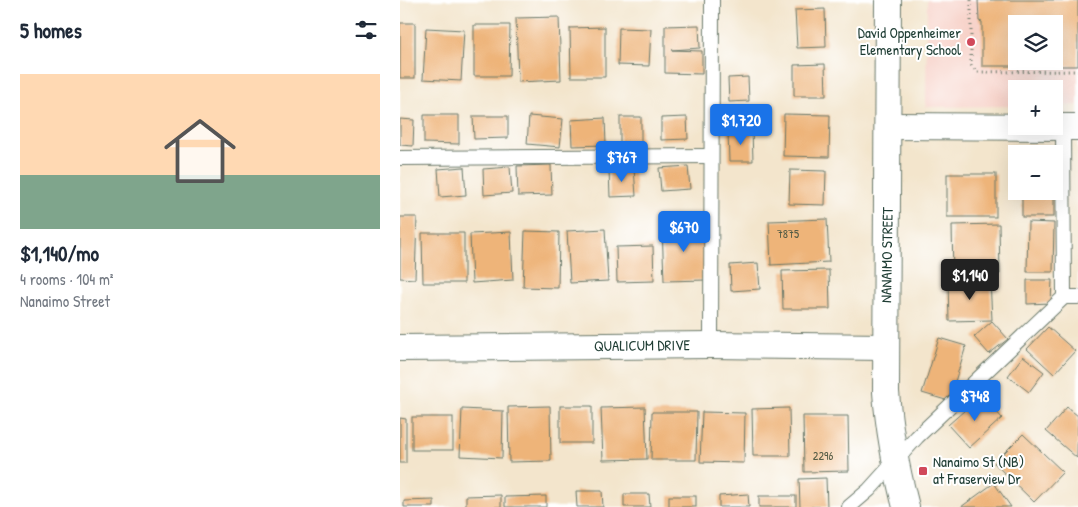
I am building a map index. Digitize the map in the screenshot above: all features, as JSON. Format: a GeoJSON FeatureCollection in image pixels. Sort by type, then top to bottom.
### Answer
{"type":"FeatureCollection","features":[{"type":"Feature","properties":{"kind":"street","name":"NANAIMO STREET"},"geometry":{"type":"LineString","coordinates":[[888,0],[886,347],[888,418],[894,462],[906,507]]}},
{"type":"Feature","properties":{"kind":"street"},"geometry":{"type":"LineString","coordinates":[[888,126],[1070,127]]}},
{"type":"Feature","properties":{"kind":"street","name":"QUALICUM DRIVE"},"geometry":{"type":"LineString","coordinates":[[400,348],[711,345],[886,347]]}},
{"type":"Feature","properties":{"kind":"lane"},"geometry":{"type":"LineString","coordinates":[[711,345],[712,0]]}},
{"type":"Feature","properties":{"kind":"lane"},"geometry":{"type":"LineString","coordinates":[[849,507],[868,490],[917,437],[1071,297],[1070,127]]}},
{"type":"Feature","properties":{"kind":"lane"},"geometry":{"type":"LineString","coordinates":[[400,158],[711,156]]}},
{"type":"Feature","properties":{"kind":"path"},"geometry":{"type":"LineString","coordinates":[[971,0],[971,65],[977,72],[1078,72]]}},
{"type":"Feature","properties":{"kind":"shaded area","name":"David Oppenheimer Elementary School"},"geometry":{"type":"Polygon","coordinates":[[[927,0],[1078,0],[1078,105],[1063,106],[1063,80],[1008,80],[1008,106],[926,107],[927,0]]]}},
{"type":"Feature","properties":{"kind":"building"},"geometry":{"type":"Polygon","coordinates":[[[978,0],[1078,0],[1078,66],[1063,66],[1063,15],[1008,15],[1008,66],[982,66],[982,22],[979,21],[978,0]]]}},
{"type":"Feature","properties":{"kind":"building"},"geometry":{"type":"Polygon","coordinates":[[[825,9],[826,47],[797,48],[795,10],[825,9]]]}},
{"type":"Feature","properties":{"kind":"building"},"geometry":{"type":"Polygon","coordinates":[[[559,17],[561,80],[518,82],[516,18],[559,17]]]}},
{"type":"Feature","properties":{"kind":"building"},"geometry":{"type":"Polygon","coordinates":[[[400,23],[415,23],[415,78],[400,78],[400,23]]]}},
{"type":"Feature","properties":{"kind":"building"},"geometry":{"type":"Polygon","coordinates":[[[474,25],[510,25],[509,76],[474,76],[474,25]]]}},
{"type":"Feature","properties":{"kind":"building"},"geometry":{"type":"Polygon","coordinates":[[[699,25],[700,48],[672,50],[702,51],[702,74],[665,73],[665,26],[699,25]]]}},
{"type":"Feature","properties":{"kind":"building"},"geometry":{"type":"Polygon","coordinates":[[[605,27],[605,77],[571,77],[570,28],[605,27]]]}},
{"type":"Feature","properties":{"kind":"building"},"geometry":{"type":"Polygon","coordinates":[[[426,28],[464,30],[461,81],[423,79],[426,28]]]}},
{"type":"Feature","properties":{"kind":"building"},"geometry":{"type":"Polygon","coordinates":[[[619,28],[651,29],[649,66],[618,65],[619,28]]]}},
{"type":"Feature","properties":{"kind":"building"},"geometry":{"type":"Polygon","coordinates":[[[825,64],[826,96],[794,96],[794,65],[825,64]]]}},
{"type":"Feature","properties":{"kind":"building"},"geometry":{"type":"Polygon","coordinates":[[[748,77],[749,101],[729,102],[728,78],[748,77]]]}},
{"type":"Feature","properties":{"kind":"building"},"geometry":{"type":"Polygon","coordinates":[[[784,114],[830,115],[829,157],[783,156],[784,114]]]}},
{"type":"Feature","properties":{"kind":"building"},"geometry":{"type":"Polygon","coordinates":[[[424,115],[459,115],[459,144],[424,143],[424,115]]]}},
{"type":"Feature","properties":{"kind":"building"},"geometry":{"type":"Polygon","coordinates":[[[473,116],[508,116],[508,138],[474,139],[473,116]]]}},
{"type":"Feature","properties":{"kind":"building"},"geometry":{"type":"Polygon","coordinates":[[[529,116],[563,119],[560,147],[527,144],[529,116]]]}},
{"type":"Feature","properties":{"kind":"building"},"geometry":{"type":"Polygon","coordinates":[[[620,117],[641,117],[641,144],[620,144],[620,117]]]}},
{"type":"Feature","properties":{"kind":"building"},"geometry":{"type":"Polygon","coordinates":[[[687,117],[688,139],[661,140],[661,118],[687,117]]]}},
{"type":"Feature","properties":{"kind":"building"},"geometry":{"type":"Polygon","coordinates":[[[605,118],[606,145],[572,146],[571,120],[605,118]]]}},
{"type":"Feature","properties":{"kind":"building"},"geometry":{"type":"Polygon","coordinates":[[[400,119],[414,120],[413,146],[400,145],[400,119]]]}},
{"type":"Feature","properties":{"kind":"building"},"geometry":{"type":"Polygon","coordinates":[[[752,130],[753,161],[729,161],[728,131],[752,130]]]}},
{"type":"Feature","properties":{"kind":"building"},"geometry":{"type":"Polygon","coordinates":[[[551,165],[552,195],[518,196],[517,166],[551,165]]]}},
{"type":"Feature","properties":{"kind":"building"},"geometry":{"type":"Polygon","coordinates":[[[688,166],[690,189],[661,191],[659,168],[688,166]]]}},
{"type":"Feature","properties":{"kind":"building"},"geometry":{"type":"Polygon","coordinates":[[[464,167],[466,195],[440,197],[438,169],[464,167]]]}},
{"type":"Feature","properties":{"kind":"building"},"geometry":{"type":"Polygon","coordinates":[[[510,167],[512,193],[484,195],[483,169],[510,167]]]}},
{"type":"Feature","properties":{"kind":"building"},"geometry":{"type":"Polygon","coordinates":[[[634,168],[636,196],[610,197],[609,170],[634,168]]]}},
{"type":"Feature","properties":{"kind":"building"},"geometry":{"type":"Polygon","coordinates":[[[790,170],[826,171],[825,205],[789,204],[790,170]]]}},
{"type":"Feature","properties":{"kind":"building"},"geometry":{"type":"Polygon","coordinates":[[[947,174],[996,174],[996,217],[947,217],[947,174]]]}},
{"type":"Feature","properties":{"kind":"building"},"geometry":{"type":"Polygon","coordinates":[[[1022,200],[1054,200],[1054,217],[1022,217],[1022,200]]]}},
{"type":"Feature","properties":{"kind":"building"},"geometry":{"type":"Polygon","coordinates":[[[400,217],[417,217],[415,279],[400,278],[400,217]]]}},
{"type":"Feature","properties":{"kind":"building"},"geometry":{"type":"Polygon","coordinates":[[[827,219],[829,262],[771,265],[769,221],[827,219]]]}},
{"type":"Feature","properties":{"kind":"building"},"geometry":{"type":"Polygon","coordinates":[[[1028,222],[1054,223],[1053,272],[1027,272],[1028,222]]]}},
{"type":"Feature","properties":{"kind":"building"},"geometry":{"type":"Polygon","coordinates":[[[999,224],[1000,274],[953,276],[952,225],[999,224]]]}},
{"type":"Feature","properties":{"kind":"building"},"geometry":{"type":"Polygon","coordinates":[[[705,225],[707,280],[664,281],[662,226],[705,225]]]}},
{"type":"Feature","properties":{"kind":"building"},"geometry":{"type":"Polygon","coordinates":[[[605,229],[608,281],[570,283],[567,231],[605,229]]]}},
{"type":"Feature","properties":{"kind":"building"},"geometry":{"type":"Polygon","coordinates":[[[525,231],[559,232],[558,288],[523,287],[525,231]]]}},
{"type":"Feature","properties":{"kind":"building"},"geometry":{"type":"Polygon","coordinates":[[[511,232],[513,280],[472,283],[470,234],[511,232]]]}},
{"type":"Feature","properties":{"kind":"building"},"geometry":{"type":"Polygon","coordinates":[[[422,233],[464,233],[464,283],[423,283],[422,233]]]}},
{"type":"Feature","properties":{"kind":"building"},"geometry":{"type":"Polygon","coordinates":[[[653,246],[654,281],[617,282],[616,247],[653,246]]]}},
{"type":"Feature","properties":{"kind":"building"},"geometry":{"type":"Polygon","coordinates":[[[758,263],[760,289],[731,291],[730,265],[758,263]]]}},
{"type":"Feature","properties":{"kind":"building"},"geometry":{"type":"Polygon","coordinates":[[[829,270],[830,309],[783,309],[782,271],[829,270]]]}},
{"type":"Feature","properties":{"kind":"building"},"geometry":{"type":"Polygon","coordinates":[[[990,280],[992,320],[949,321],[948,281],[990,280]]]}},
{"type":"Feature","properties":{"kind":"building"},"geometry":{"type":"Polygon","coordinates":[[[1027,280],[1052,280],[1051,303],[1027,304],[1027,280]]]}},
{"type":"Feature","properties":{"kind":"building"},"geometry":{"type":"Polygon","coordinates":[[[992,321],[1008,339],[989,354],[974,337],[992,321]]]}},
{"type":"Feature","properties":{"kind":"building"},"geometry":{"type":"Polygon","coordinates":[[[1048,327],[1075,351],[1054,374],[1027,349],[1048,327]]]}},
{"type":"Feature","properties":{"kind":"building"},"geometry":{"type":"Polygon","coordinates":[[[939,338],[966,346],[949,401],[922,393],[939,338]]]}},
{"type":"Feature","properties":{"kind":"building"},"geometry":{"type":"Polygon","coordinates":[[[1023,356],[1044,372],[1029,392],[1008,376],[1023,356]]]}},
{"type":"Feature","properties":{"kind":"building"},"geometry":{"type":"Polygon","coordinates":[[[982,395],[1002,418],[969,448],[948,425],[982,395]]]}},
{"type":"Feature","properties":{"kind":"building"},"geometry":{"type":"Polygon","coordinates":[[[550,406],[551,461],[509,462],[508,407],[550,406]]]}},
{"type":"Feature","properties":{"kind":"building"},"geometry":{"type":"Polygon","coordinates":[[[560,406],[592,406],[592,443],[560,443],[560,406]]]}},
{"type":"Feature","properties":{"kind":"building"},"geometry":{"type":"Polygon","coordinates":[[[645,407],[647,459],[603,460],[601,408],[645,407]]]}},
{"type":"Feature","properties":{"kind":"building"},"geometry":{"type":"Polygon","coordinates":[[[1067,407],[1078,416],[1077,458],[1046,431],[1067,407]]]}},
{"type":"Feature","properties":{"kind":"building"},"geometry":{"type":"Polygon","coordinates":[[[789,408],[790,456],[753,456],[752,409],[789,408]]]}},
{"type":"Feature","properties":{"kind":"building"},"geometry":{"type":"Polygon","coordinates":[[[462,409],[503,411],[502,458],[460,456],[462,409]]]}},
{"type":"Feature","properties":{"kind":"building"},"geometry":{"type":"Polygon","coordinates":[[[652,412],[697,412],[696,460],[651,460],[652,412]]]}},
{"type":"Feature","properties":{"kind":"building"},"geometry":{"type":"Polygon","coordinates":[[[702,412],[745,413],[744,463],[700,462],[702,412]]]}},
{"type":"Feature","properties":{"kind":"building"},"geometry":{"type":"Polygon","coordinates":[[[803,416],[848,416],[849,471],[804,472],[803,416]]]}},
{"type":"Feature","properties":{"kind":"building"},"geometry":{"type":"Polygon","coordinates":[[[412,417],[453,417],[453,450],[412,450],[412,417]]]}},
{"type":"Feature","properties":{"kind":"building"},"geometry":{"type":"Polygon","coordinates":[[[400,418],[406,419],[406,463],[400,463],[400,418]]]}},
{"type":"Feature","properties":{"kind":"building"},"geometry":{"type":"Polygon","coordinates":[[[1023,434],[1063,472],[1034,502],[994,463],[1023,434]]]}},
{"type":"Feature","properties":{"kind":"building"},"geometry":{"type":"Polygon","coordinates":[[[826,478],[827,507],[800,507],[799,479],[826,478]]]}},
{"type":"Feature","properties":{"kind":"building"},"geometry":{"type":"Polygon","coordinates":[[[994,483],[1011,507],[961,507],[994,483]]]}},
{"type":"Feature","properties":{"kind":"building"},"geometry":{"type":"Polygon","coordinates":[[[576,491],[602,491],[603,507],[577,507],[576,491]]]}},
{"type":"Feature","properties":{"kind":"building"},"geometry":{"type":"Polygon","coordinates":[[[624,494],[649,494],[650,507],[624,507],[624,494]]]}},
{"type":"Feature","properties":{"kind":"building"},"geometry":{"type":"Polygon","coordinates":[[[748,494],[749,507],[719,507],[719,496],[748,494]]]}},
{"type":"Feature","properties":{"kind":"building"},"geometry":{"type":"Polygon","coordinates":[[[501,495],[501,507],[466,507],[466,496],[501,495]]]}},
{"type":"Feature","properties":{"kind":"building"},"geometry":{"type":"Polygon","coordinates":[[[546,496],[546,507],[505,507],[505,497],[546,496]]]}},
{"type":"Feature","properties":{"kind":"building"},"geometry":{"type":"Polygon","coordinates":[[[669,496],[696,496],[696,507],[669,507],[669,496]]]}},
{"type":"Feature","properties":{"kind":"building"},"geometry":{"type":"Polygon","coordinates":[[[759,496],[796,496],[796,507],[759,507],[759,496]]]}},
{"type":"Feature","properties":{"kind":"building"},"geometry":{"type":"Polygon","coordinates":[[[434,500],[434,507],[404,507],[404,501],[434,500]]]}},
{"type":"Feature","properties":{"kind":"place","name":"David Oppenheimer Elementary School"},"geometry":{"type":"Point","coordinates":[971,42]}},
{"type":"Feature","properties":{"kind":"place","name":"Nanaimo St (NB) at Fraserview Dr"},"geometry":{"type":"Point","coordinates":[923,471]}}]}
